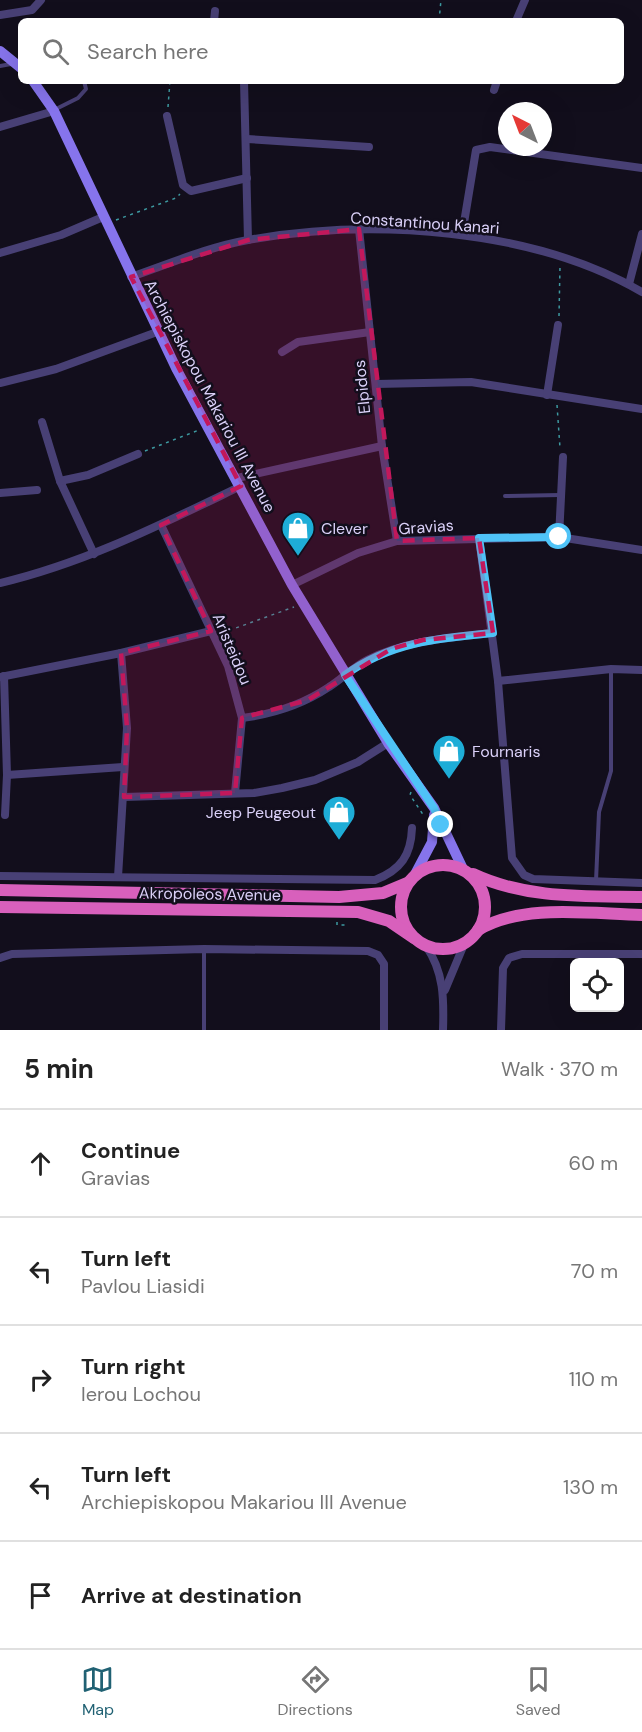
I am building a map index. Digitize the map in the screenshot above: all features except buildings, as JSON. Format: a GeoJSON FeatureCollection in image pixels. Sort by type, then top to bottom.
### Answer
{"type":"FeatureCollection","features":[{"type":"Feature","properties":{"kind":"highway"},"geometry":{"type":"LineString","coordinates":[[642,897],[529,893],[500,886],[465,870],[437,864],[425,868],[410,879],[400,909],[404,926],[414,938],[426,946],[450,948],[465,942],[478,930],[508,916],[528,913],[642,915]]}},
{"type":"Feature","properties":{"kind":"highway"},"geometry":{"type":"LineString","coordinates":[[465,870],[476,880],[484,899],[484,913],[478,930]]}},
{"type":"Feature","properties":{"kind":"highway","name":"Akropoleos Avenue"},"geometry":{"type":"LineString","coordinates":[[0,890],[339,897],[383,893],[410,879]]}},
{"type":"Feature","properties":{"kind":"highway","name":"Akropoleos Avenue"},"geometry":{"type":"LineString","coordinates":[[0,907],[358,912],[378,916],[414,938]]}},
{"type":"Feature","properties":{"kind":"main road"},"geometry":{"type":"LineString","coordinates":[[0,51],[18,66]]}},
{"type":"Feature","properties":{"kind":"main road","name":"Archiepiskopou Makariou III Avenue"},"geometry":{"type":"LineString","coordinates":[[35,84],[54,111],[158,332],[292,585],[388,743],[434,808],[465,870]]}},
{"type":"Feature","properties":{"kind":"main road"},"geometry":{"type":"LineString","coordinates":[[410,879],[432,842],[435,825],[434,808]]}},
{"type":"Feature","properties":{"kind":"street"},"geometry":{"type":"LineString","coordinates":[[0,15],[32,10],[41,0]]}},
{"type":"Feature","properties":{"kind":"street"},"geometry":{"type":"LineString","coordinates":[[517,18],[525,0]]}},
{"type":"Feature","properties":{"kind":"street"},"geometry":{"type":"LineString","coordinates":[[214,18],[215,11]]}},
{"type":"Feature","properties":{"kind":"street"},"geometry":{"type":"LineString","coordinates":[[244,84],[248,240]]}},
{"type":"Feature","properties":{"kind":"street"},"geometry":{"type":"LineString","coordinates":[[494,90],[495,84]]}},
{"type":"Feature","properties":{"kind":"street"},"geometry":{"type":"LineString","coordinates":[[0,127],[54,111]]}},
{"type":"Feature","properties":{"kind":"street"},"geometry":{"type":"LineString","coordinates":[[167,116],[185,188],[191,191],[247,178]]}},
{"type":"Feature","properties":{"kind":"street"},"geometry":{"type":"LineString","coordinates":[[247,139],[369,147]]}},
{"type":"Feature","properties":{"kind":"street"},"geometry":{"type":"LineString","coordinates":[[462,236],[476,150],[490,147],[642,168]]}},
{"type":"Feature","properties":{"kind":"street"},"geometry":{"type":"LineString","coordinates":[[0,253],[105,221]]}},
{"type":"Feature","properties":{"kind":"street","name":"Constantinou Kanari"},"geometry":{"type":"LineString","coordinates":[[131,278],[193,255],[248,240],[359,229],[462,236],[511,242],[560,255],[642,291]]}},
{"type":"Feature","properties":{"kind":"street","name":"Elpidos"},"geometry":{"type":"LineString","coordinates":[[359,229],[382,446],[397,541]]}},
{"type":"Feature","properties":{"kind":"street"},"geometry":{"type":"LineString","coordinates":[[629,284],[642,234]]}},
{"type":"Feature","properties":{"kind":"street"},"geometry":{"type":"LineString","coordinates":[[548,395],[558,325]]}},
{"type":"Feature","properties":{"kind":"street"},"geometry":{"type":"LineString","coordinates":[[0,383],[56,369],[158,332]]}},
{"type":"Feature","properties":{"kind":"street"},"geometry":{"type":"LineString","coordinates":[[282,352],[298,342],[370,332]]}},
{"type":"Feature","properties":{"kind":"street"},"geometry":{"type":"LineString","coordinates":[[376,384],[471,382],[642,409]]}},
{"type":"Feature","properties":{"kind":"street"},"geometry":{"type":"LineString","coordinates":[[42,422],[60,481],[94,554]]}},
{"type":"Feature","properties":{"kind":"street"},"geometry":{"type":"LineString","coordinates":[[0,583],[46,572],[94,554],[161,525],[239,482],[382,446]]}},
{"type":"Feature","properties":{"kind":"street"},"geometry":{"type":"LineString","coordinates":[[60,481],[88,475],[138,454]]}},
{"type":"Feature","properties":{"kind":"street"},"geometry":{"type":"LineString","coordinates":[[559,537],[563,457]]}},
{"type":"Feature","properties":{"kind":"street"},"geometry":{"type":"LineString","coordinates":[[0,494],[37,490]]}},
{"type":"Feature","properties":{"kind":"street","name":"Aristeidou"},"geometry":{"type":"LineString","coordinates":[[161,525],[228,666],[242,718],[236,793]]}},
{"type":"Feature","properties":{"kind":"street","name":"Gravias"},"geometry":{"type":"LineString","coordinates":[[292,585],[358,553],[397,541],[559,537],[642,550]]}},
{"type":"Feature","properties":{"kind":"street"},"geometry":{"type":"LineString","coordinates":[[479,538],[493,633],[512,858],[516,867],[524,875],[533,879],[642,883]]}},
{"type":"Feature","properties":{"kind":"street"},"geometry":{"type":"LineString","coordinates":[[5,815],[7,775],[2,677],[212,633]]}},
{"type":"Feature","properties":{"kind":"street"},"geometry":{"type":"LineString","coordinates":[[242,718],[291,707],[308,700],[364,661],[423,640],[493,633]]}},
{"type":"Feature","properties":{"kind":"street"},"geometry":{"type":"LineString","coordinates":[[118,877],[127,728],[121,653]]}},
{"type":"Feature","properties":{"kind":"street"},"geometry":{"type":"LineString","coordinates":[[498,681],[611,669],[642,670]]}},
{"type":"Feature","properties":{"kind":"street"},"geometry":{"type":"LineString","coordinates":[[124,797],[254,793],[315,780],[358,762],[388,743]]}},
{"type":"Feature","properties":{"kind":"street"},"geometry":{"type":"LineString","coordinates":[[7,775],[123,767]]}},
{"type":"Feature","properties":{"kind":"street"},"geometry":{"type":"LineString","coordinates":[[0,876],[375,880],[392,873],[406,858],[412,843],[412,828]]}},
{"type":"Feature","properties":{"kind":"street"},"geometry":{"type":"LineString","coordinates":[[443,1030],[444,994],[451,970],[465,942]]}},
{"type":"Feature","properties":{"kind":"street"},"geometry":{"type":"LineString","coordinates":[[426,946],[437,967],[444,994]]}},
{"type":"Feature","properties":{"kind":"street"},"geometry":{"type":"LineString","coordinates":[[0,956],[204,949],[374,953],[384,964],[384,1030]]}},
{"type":"Feature","properties":{"kind":"street"},"geometry":{"type":"LineString","coordinates":[[501,1030],[503,968],[509,958],[522,954],[642,954]]}},
{"type":"Feature","properties":{"kind":"lane"},"geometry":{"type":"LineString","coordinates":[[0,66],[18,66]]}},
{"type":"Feature","properties":{"kind":"lane"},"geometry":{"type":"LineString","coordinates":[[54,111],[83,95],[86,89],[85,84]]}},
{"type":"Feature","properties":{"kind":"lane"},"geometry":{"type":"LineString","coordinates":[[506,496],[560,495]]}},
{"type":"Feature","properties":{"kind":"lane"},"geometry":{"type":"LineString","coordinates":[[596,882],[599,812],[611,771],[611,669]]}},
{"type":"Feature","properties":{"kind":"lane"},"geometry":{"type":"LineString","coordinates":[[204,949],[204,1030]]}},
{"type":"Feature","properties":{"kind":"path"},"geometry":{"type":"LineString","coordinates":[[439,18],[441,0]]}},
{"type":"Feature","properties":{"kind":"path"},"geometry":{"type":"LineString","coordinates":[[167,116],[170,84]]}},
{"type":"Feature","properties":{"kind":"path"},"geometry":{"type":"LineString","coordinates":[[105,221],[176,198],[185,188]]}},
{"type":"Feature","properties":{"kind":"path"},"geometry":{"type":"LineString","coordinates":[[558,325],[560,255]]}},
{"type":"Feature","properties":{"kind":"path"},"geometry":{"type":"LineString","coordinates":[[557,396],[560,452],[563,457]]}},
{"type":"Feature","properties":{"kind":"path"},"geometry":{"type":"LineString","coordinates":[[138,454],[208,426]]}},
{"type":"Feature","properties":{"kind":"path"},"geometry":{"type":"LineString","coordinates":[[212,633],[303,603]]}},
{"type":"Feature","properties":{"kind":"path"},"geometry":{"type":"LineString","coordinates":[[334,912],[337,925],[346,926]]}},
{"type":"Feature","properties":{"kind":"highlighted area"},"geometry":{"type":"Polygon","coordinates":[[[359,229],[397,541],[479,538],[493,633],[423,640],[391,649],[308,700],[242,718],[235,793],[124,797],[127,728],[121,653],[211,631],[161,525],[241,486],[131,277],[248,240],[359,229]]]}},
{"type":"Feature","properties":{"kind":"place","name":"Clever"},"geometry":{"type":"Point","coordinates":[298,557]}},
{"type":"Feature","properties":{"kind":"place","name":"Fournaris"},"geometry":{"type":"Point","coordinates":[449,780]}},
{"type":"Feature","properties":{"kind":"place","name":"Jeep Peugeout"},"geometry":{"type":"Point","coordinates":[339,841]}},
{"type":"Feature","properties":{"kind":"route"},"geometry":{"type":"LineString","coordinates":[[441,825],[434,808],[388,743],[345,675],[364,661],[391,649],[423,640],[493,633],[479,538],[559,537]]}}]}
